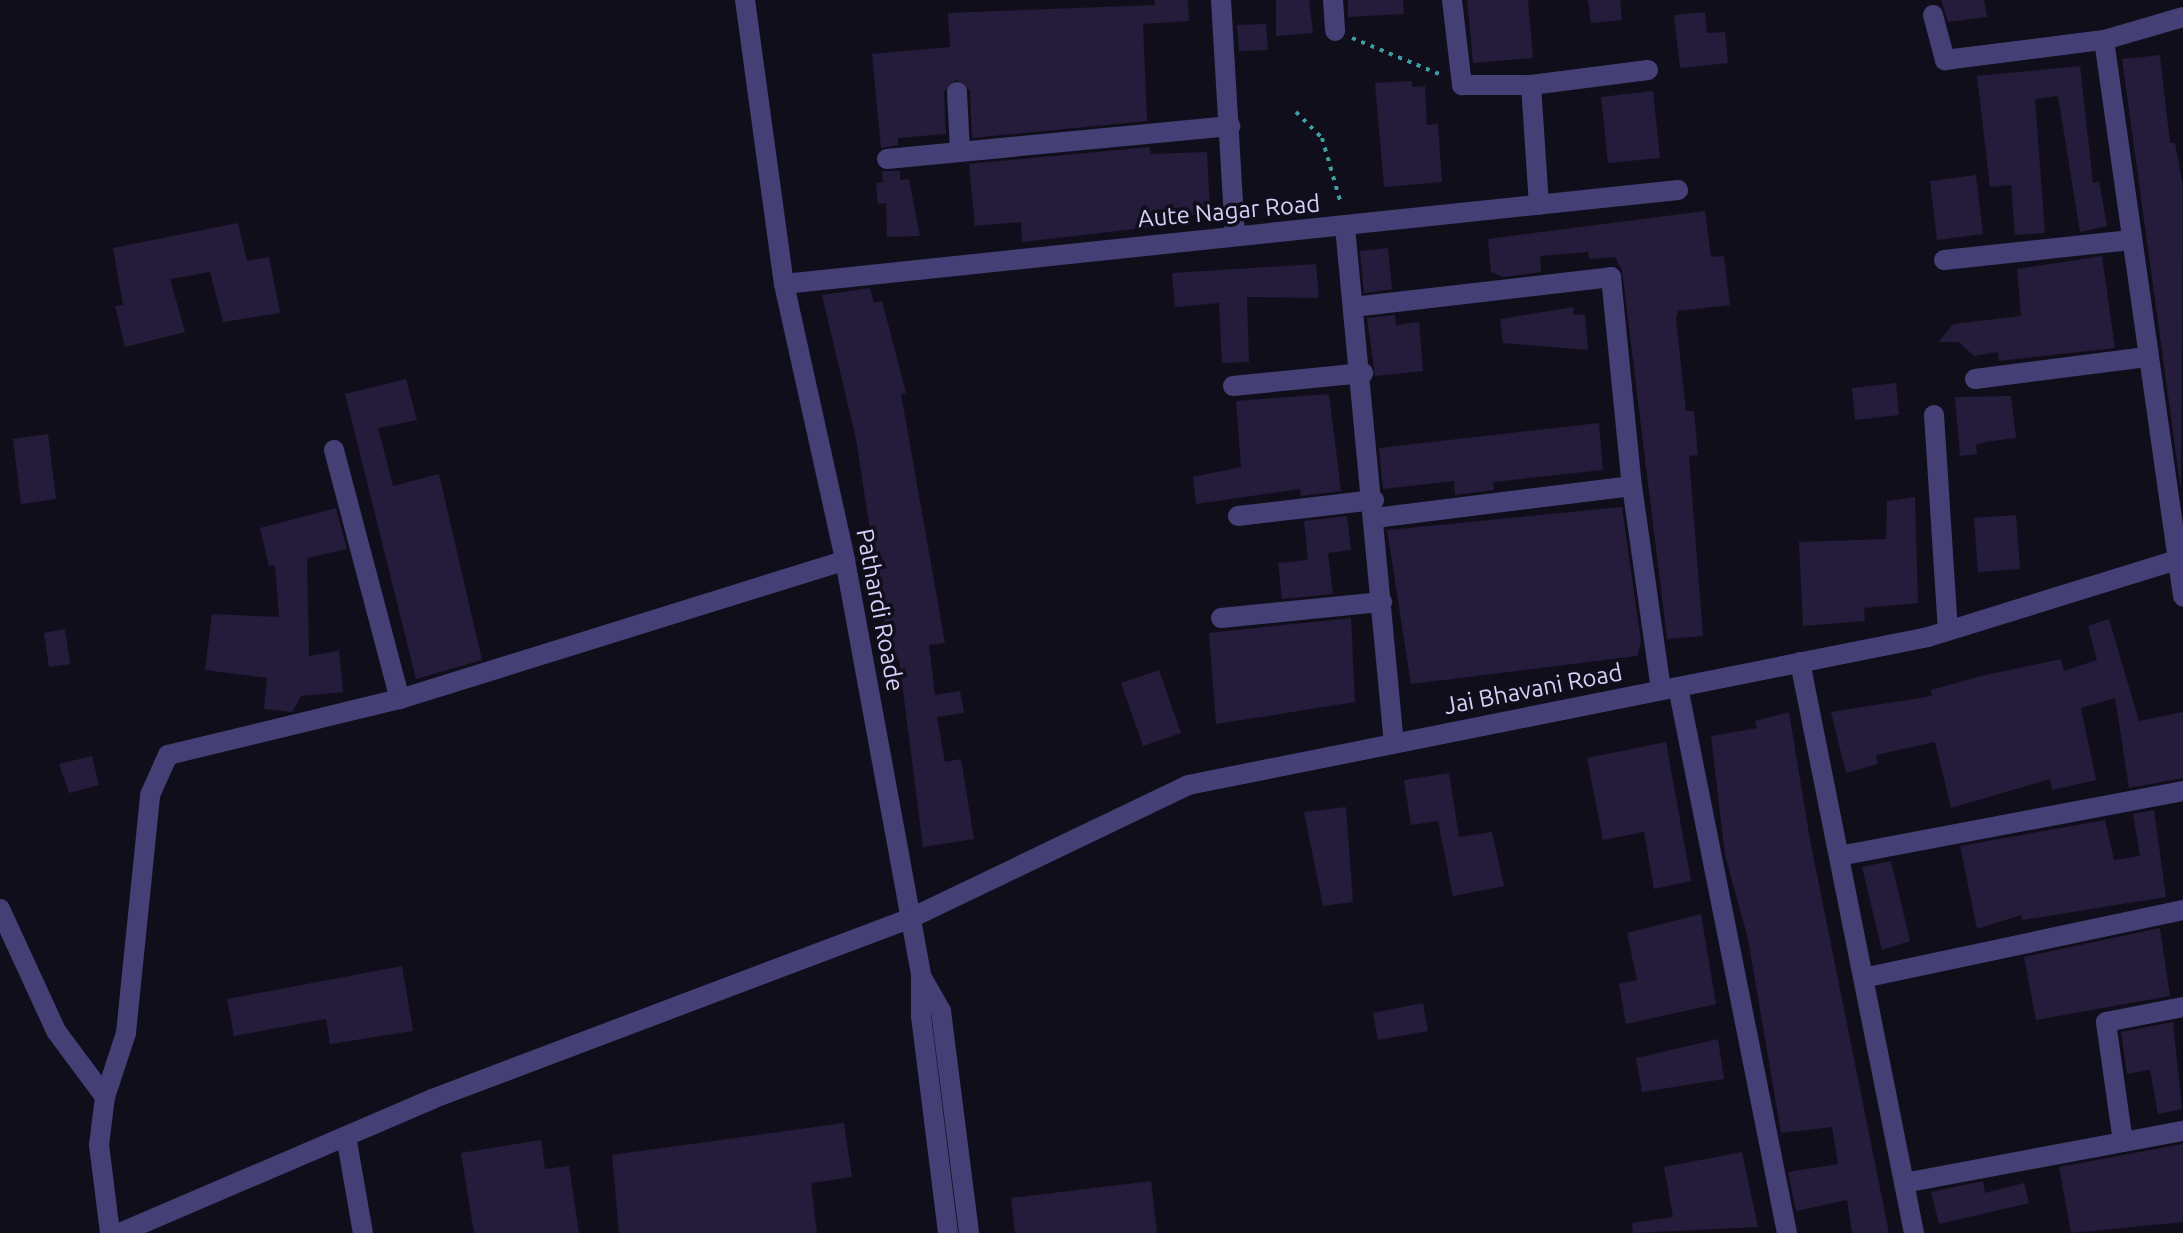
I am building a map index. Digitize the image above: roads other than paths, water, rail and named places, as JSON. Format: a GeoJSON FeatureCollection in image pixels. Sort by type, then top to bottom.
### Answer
{"type":"FeatureCollection","features":[{"type":"Feature","properties":{"kind":"street","name":"Pathardi Roade"},"geometry":{"type":"LineString","coordinates":[[745,0],[784,284],[845,560],[921,976],[921,1016],[948,1233]]}},
{"type":"Feature","properties":{"kind":"street"},"geometry":{"type":"LineString","coordinates":[[1221,0],[1235,236]]}},
{"type":"Feature","properties":{"kind":"street"},"geometry":{"type":"LineString","coordinates":[[1333,0],[1335,31]]}},
{"type":"Feature","properties":{"kind":"street"},"geometry":{"type":"LineString","coordinates":[[1452,0],[1462,85],[1531,85],[1648,70]]}},
{"type":"Feature","properties":{"kind":"street"},"geometry":{"type":"LineString","coordinates":[[1933,15],[1945,60],[2104,40],[2183,17]]}},
{"type":"Feature","properties":{"kind":"street"},"geometry":{"type":"LineString","coordinates":[[2104,40],[2183,596]]}},
{"type":"Feature","properties":{"kind":"street"},"geometry":{"type":"LineString","coordinates":[[1531,85],[1539,205]]}},
{"type":"Feature","properties":{"kind":"street"},"geometry":{"type":"LineString","coordinates":[[957,92],[960,152]]}},
{"type":"Feature","properties":{"kind":"street"},"geometry":{"type":"LineString","coordinates":[[887,159],[1230,126]]}},
{"type":"Feature","properties":{"kind":"street","name":"Aute Nagar Road"},"geometry":{"type":"LineString","coordinates":[[784,284],[1678,190]]}},
{"type":"Feature","properties":{"kind":"street"},"geometry":{"type":"LineString","coordinates":[[1345,227],[1363,373],[1394,744]]}},
{"type":"Feature","properties":{"kind":"street"},"geometry":{"type":"LineString","coordinates":[[1944,260],[2131,240]]}},
{"type":"Feature","properties":{"kind":"street"},"geometry":{"type":"LineString","coordinates":[[1353,307],[1611,277],[1632,486],[1670,689],[1787,1233]]}},
{"type":"Feature","properties":{"kind":"street"},"geometry":{"type":"LineString","coordinates":[[1975,379],[2147,357]]}},
{"type":"Feature","properties":{"kind":"street"},"geometry":{"type":"LineString","coordinates":[[1233,386],[1363,373]]}},
{"type":"Feature","properties":{"kind":"street"},"geometry":{"type":"LineString","coordinates":[[1934,415],[1948,630]]}},
{"type":"Feature","properties":{"kind":"street"},"geometry":{"type":"LineString","coordinates":[[334,450],[400,699]]}},
{"type":"Feature","properties":{"kind":"street"},"geometry":{"type":"LineString","coordinates":[[1238,516],[1375,509],[1632,486]]}},
{"type":"Feature","properties":{"kind":"street","name":"Jai Bhavani Road"},"geometry":{"type":"LineString","coordinates":[[120,1233],[346,1136],[911,918],[1188,785],[1948,630],[2180,559]]}},
{"type":"Feature","properties":{"kind":"street"},"geometry":{"type":"LineString","coordinates":[[110,1233],[99,1145],[105,1097],[126,1033],[150,795],[168,755],[400,699],[845,560]]}},
{"type":"Feature","properties":{"kind":"street"},"geometry":{"type":"LineString","coordinates":[[1221,618],[1382,602]]}},
{"type":"Feature","properties":{"kind":"street"},"geometry":{"type":"LineString","coordinates":[[1800,662],[1914,1233]]}},
{"type":"Feature","properties":{"kind":"street"},"geometry":{"type":"LineString","coordinates":[[1839,856],[2183,791]]}},
{"type":"Feature","properties":{"kind":"street"},"geometry":{"type":"LineString","coordinates":[[0,909],[56,1031],[105,1097]]}},
{"type":"Feature","properties":{"kind":"street"},"geometry":{"type":"LineString","coordinates":[[1863,978],[2183,910]]}},
{"type":"Feature","properties":{"kind":"street"},"geometry":{"type":"LineString","coordinates":[[921,976],[941,1011],[969,1233]]}},
{"type":"Feature","properties":{"kind":"street"},"geometry":{"type":"LineString","coordinates":[[2123,1142],[2106,1022],[2183,1007]]}},
{"type":"Feature","properties":{"kind":"street"},"geometry":{"type":"LineString","coordinates":[[1904,1183],[2183,1131]]}},
{"type":"Feature","properties":{"kind":"street"},"geometry":{"type":"LineString","coordinates":[[346,1136],[363,1233]]}}]}
